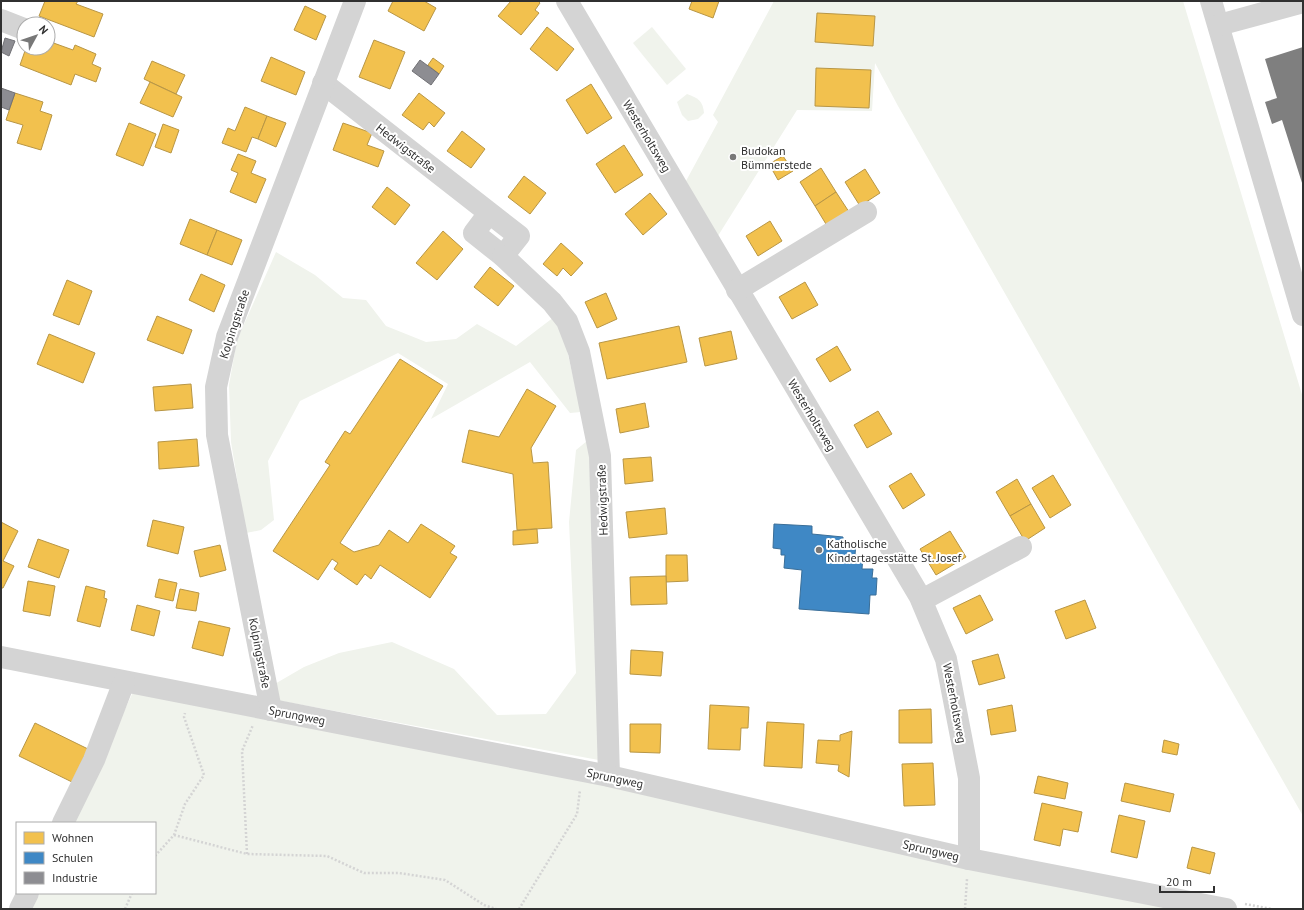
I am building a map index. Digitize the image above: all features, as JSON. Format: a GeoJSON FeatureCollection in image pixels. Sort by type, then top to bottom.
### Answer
{"type":"FeatureCollection","features":[{"type":"Feature","properties":{"kind":"street","name":"Kolpingstraße"},"geometry":{"type":"LineString","coordinates":[[263,708],[217,434],[216,387],[227,337],[355,1]]}},
{"type":"Feature","properties":{"kind":"street","name":"Westerholtsweg"},"geometry":{"type":"LineString","coordinates":[[566,1],[922,600],[946,659],[969,778],[969,858]]}},
{"type":"Feature","properties":{"kind":"street"},"geometry":{"type":"LineString","coordinates":[[1211,1],[1303,315]]}},
{"type":"Feature","properties":{"kind":"street"},"geometry":{"type":"LineString","coordinates":[[1219,25],[1303,2]]}},
{"type":"Feature","properties":{"kind":"street"},"geometry":{"type":"LineString","coordinates":[[1,20],[16,26]]}},
{"type":"Feature","properties":{"kind":"street","name":"Hedwigstraße"},"geometry":{"type":"LineString","coordinates":[[323,83],[519,236],[503,256],[552,302],[567,321],[580,352],[600,456],[609,776]]}},
{"type":"Feature","properties":{"kind":"street"},"geometry":{"type":"LineString","coordinates":[[737,290],[866,212]]}},
{"type":"Feature","properties":{"kind":"street"},"geometry":{"type":"LineString","coordinates":[[922,600],[1021,547]]}},
{"type":"Feature","properties":{"kind":"street","name":"Sprungweg"},"geometry":{"type":"LineString","coordinates":[[1,656],[124,682],[187,692],[609,776],[969,858],[1226,909]]}},
{"type":"Feature","properties":{"kind":"street"},"geometry":{"type":"LineString","coordinates":[[63,822],[94,760],[124,682]]}},
{"type":"Feature","properties":{"kind":"street"},"geometry":{"type":"LineString","coordinates":[[20,909],[28,894]]}},
{"type":"Feature","properties":{"kind":"path"},"geometry":{"type":"LineString","coordinates":[[156,855],[174,835],[185,804],[204,775],[184,717],[187,692]]}},
{"type":"Feature","properties":{"kind":"path"},"geometry":{"type":"LineString","coordinates":[[246,854],[242,751],[263,708]]}},
{"type":"Feature","properties":{"kind":"path"},"geometry":{"type":"LineString","coordinates":[[518,909],[577,814],[582,771]]}},
{"type":"Feature","properties":{"kind":"path"},"geometry":{"type":"LineString","coordinates":[[174,835],[246,854],[327,856],[364,873],[399,873],[445,880],[484,905],[496,909]]}},
{"type":"Feature","properties":{"kind":"path"},"geometry":{"type":"LineString","coordinates":[[965,909],[969,858]]}},
{"type":"Feature","properties":{"kind":"path"},"geometry":{"type":"LineString","coordinates":[[125,909],[132,894]]}},
{"type":"Feature","properties":{"kind":"shaded area"},"geometry":{"type":"Polygon","coordinates":[[[774,1],[1183,1],[1303,398],[1303,816],[898,106],[875,63],[872,111],[797,110],[711,247],[680,192],[718,122],[713,115],[774,1]]]}},
{"type":"Feature","properties":{"kind":"shaded area"},"geometry":{"type":"Polygon","coordinates":[[[652,27],[686,69],[667,85],[633,43],[652,27]]]}},
{"type":"Feature","properties":{"kind":"shaded area"},"geometry":{"type":"Polygon","coordinates":[[[687,94],[694,97],[701,103],[704,113],[698,119],[688,121],[682,115],[677,102],[687,94]]]}},
{"type":"Feature","properties":{"kind":"shaded area"},"geometry":{"type":"Polygon","coordinates":[[[276,252],[315,275],[343,298],[366,300],[386,326],[426,342],[456,339],[477,324],[516,346],[554,317],[564,337],[581,412],[570,413],[530,362],[431,419],[448,384],[398,353],[300,401],[268,461],[274,520],[261,530],[246,533],[231,442],[229,385],[237,340],[276,252]]]}},
{"type":"Feature","properties":{"kind":"shaded area"},"geometry":{"type":"Polygon","coordinates":[[[587,441],[595,474],[604,761],[276,700],[273,685],[304,667],[339,653],[392,642],[454,669],[497,715],[546,714],[576,673],[569,522],[576,450],[587,441]]]}},
{"type":"Feature","properties":{"kind":"shaded area"},"geometry":{"type":"Polygon","coordinates":[[[133,692],[577,776],[1179,909],[32,909],[40,894],[156,894],[156,822],[72,822],[133,692]]]}},
{"type":"Feature","properties":{"kind":"building: Wohnen"},"geometry":{"type":"Polygon","coordinates":[[[45,1],[78,1],[76,4],[103,14],[94,37],[56,22],[56,16],[39,16],[45,1]]]}},
{"type":"Feature","properties":{"kind":"building: Wohnen"},"geometry":{"type":"Polygon","coordinates":[[[393,1],[424,1],[436,8],[424,31],[388,11],[393,1]]]}},
{"type":"Feature","properties":{"kind":"building: Wohnen"},"geometry":{"type":"Polygon","coordinates":[[[511,1],[538,1],[540,3],[535,10],[539,13],[521,35],[498,16],[511,1]]]}},
{"type":"Feature","properties":{"kind":"building: Wohnen"},"geometry":{"type":"Polygon","coordinates":[[[692,1],[719,1],[713,18],[689,9],[692,1]]]}},
{"type":"Feature","properties":{"kind":"building: Wohnen"},"geometry":{"type":"Polygon","coordinates":[[[305,6],[326,16],[316,40],[294,30],[305,6]]]}},
{"type":"Feature","properties":{"kind":"building: Wohnen"},"geometry":{"type":"Polygon","coordinates":[[[817,13],[875,16],[873,46],[815,42],[817,13]]]}},
{"type":"Feature","properties":{"kind":"building: Wohnen"},"geometry":{"type":"Polygon","coordinates":[[[547,27],[574,49],[557,71],[530,49],[547,27]]]}},
{"type":"Feature","properties":{"kind":"building: Wohnen"},"geometry":{"type":"Polygon","coordinates":[[[374,40],[405,52],[390,89],[359,77],[374,40]]]}},
{"type":"Feature","properties":{"kind":"building: Wohnen"},"geometry":{"type":"Polygon","coordinates":[[[56,44],[73,50],[75,45],[96,54],[92,64],[101,68],[96,82],[75,74],[71,85],[20,65],[23,56],[56,56],[56,44]]]}},
{"type":"Feature","properties":{"kind":"building: Wohnen"},"geometry":{"type":"Polygon","coordinates":[[[271,57],[305,72],[296,95],[261,81],[271,57]]]}},
{"type":"Feature","properties":{"kind":"building: Wohnen"},"geometry":{"type":"Polygon","coordinates":[[[433,58],[444,66],[439,74],[428,65],[433,58]]]}},
{"type":"Feature","properties":{"kind":"building: Wohnen"},"geometry":{"type":"Polygon","coordinates":[[[152,61],[185,75],[176,94],[144,79],[152,61]]]}},
{"type":"Feature","properties":{"kind":"building: Wohnen"},"geometry":{"type":"Polygon","coordinates":[[[816,68],[871,70],[869,108],[815,106],[816,68]]]}},
{"type":"Feature","properties":{"kind":"building: Wohnen"},"geometry":{"type":"Polygon","coordinates":[[[150,82],[182,97],[173,117],[140,103],[150,82]]]}},
{"type":"Feature","properties":{"kind":"building: Wohnen"},"geometry":{"type":"Polygon","coordinates":[[[591,84],[612,118],[587,134],[566,100],[591,84]]]}},
{"type":"Feature","properties":{"kind":"building: Wohnen"},"geometry":{"type":"Polygon","coordinates":[[[15,93],[43,102],[40,111],[52,115],[41,150],[17,143],[23,125],[6,120],[15,93]]]}},
{"type":"Feature","properties":{"kind":"building: Wohnen"},"geometry":{"type":"Polygon","coordinates":[[[419,93],[445,113],[434,127],[429,122],[423,130],[402,115],[419,93]]]}},
{"type":"Feature","properties":{"kind":"building: Wohnen"},"geometry":{"type":"Polygon","coordinates":[[[245,107],[267,116],[258,139],[252,137],[246,152],[222,143],[228,128],[235,131],[245,107]]]}},
{"type":"Feature","properties":{"kind":"building: Wohnen"},"geometry":{"type":"Polygon","coordinates":[[[267,116],[286,123],[276,147],[258,139],[267,116]]]}},
{"type":"Feature","properties":{"kind":"building: Wohnen"},"geometry":{"type":"Polygon","coordinates":[[[129,123],[156,134],[143,166],[116,155],[129,123]]]}},
{"type":"Feature","properties":{"kind":"building: Wohnen"},"geometry":{"type":"Polygon","coordinates":[[[343,123],[372,133],[367,145],[384,151],[378,167],[333,150],[343,123]]]}},
{"type":"Feature","properties":{"kind":"building: Wohnen"},"geometry":{"type":"Polygon","coordinates":[[[163,124],[179,130],[171,153],[155,147],[163,124]]]}},
{"type":"Feature","properties":{"kind":"building: Wohnen"},"geometry":{"type":"Polygon","coordinates":[[[462,131],[485,149],[471,168],[447,151],[462,131]]]}},
{"type":"Feature","properties":{"kind":"building: Wohnen"},"geometry":{"type":"Polygon","coordinates":[[[624,145],[643,175],[615,193],[596,164],[624,145]]]}},
{"type":"Feature","properties":{"kind":"building: Wohnen"},"geometry":{"type":"Polygon","coordinates":[[[238,154],[256,161],[251,173],[266,179],[256,203],[230,192],[238,173],[231,170],[238,154]]]}},
{"type":"Feature","properties":{"kind":"building: Wohnen"},"geometry":{"type":"Polygon","coordinates":[[[783,156],[793,171],[778,180],[769,164],[783,156]]]}},
{"type":"Feature","properties":{"kind":"building: Wohnen"},"geometry":{"type":"Polygon","coordinates":[[[821,168],[836,192],[815,206],[800,182],[821,168]]]}},
{"type":"Feature","properties":{"kind":"building: Wohnen"},"geometry":{"type":"Polygon","coordinates":[[[865,169],[880,193],[860,206],[845,182],[865,169]]]}},
{"type":"Feature","properties":{"kind":"building: Wohnen"},"geometry":{"type":"Polygon","coordinates":[[[524,176],[546,193],[530,214],[508,197],[524,176]]]}},
{"type":"Feature","properties":{"kind":"building: Wohnen"},"geometry":{"type":"Polygon","coordinates":[[[387,187],[410,205],[395,225],[372,207],[387,187]]]}},
{"type":"Feature","properties":{"kind":"building: Wohnen"},"geometry":{"type":"Polygon","coordinates":[[[836,192],[851,215],[829,229],[815,206],[836,192]]]}},
{"type":"Feature","properties":{"kind":"building: Wohnen"},"geometry":{"type":"Polygon","coordinates":[[[650,193],[667,214],[643,235],[625,214],[650,193]]]}},
{"type":"Feature","properties":{"kind":"building: Wohnen"},"geometry":{"type":"Polygon","coordinates":[[[190,219],[217,230],[207,255],[180,244],[190,219]]]}},
{"type":"Feature","properties":{"kind":"building: Wohnen"},"geometry":{"type":"Polygon","coordinates":[[[770,221],[782,241],[758,256],[746,236],[770,221]]]}},
{"type":"Feature","properties":{"kind":"building: Wohnen"},"geometry":{"type":"Polygon","coordinates":[[[217,230],[242,240],[232,265],[207,255],[217,230]]]}},
{"type":"Feature","properties":{"kind":"building: Wohnen"},"geometry":{"type":"Polygon","coordinates":[[[443,231],[463,249],[437,280],[416,263],[443,231]]]}},
{"type":"Feature","properties":{"kind":"building: Wohnen"},"geometry":{"type":"Polygon","coordinates":[[[561,243],[583,263],[571,276],[563,268],[557,276],[543,264],[561,243]]]}},
{"type":"Feature","properties":{"kind":"building: Wohnen"},"geometry":{"type":"Polygon","coordinates":[[[490,267],[514,286],[498,306],[474,287],[490,267]]]}},
{"type":"Feature","properties":{"kind":"building: Wohnen"},"geometry":{"type":"Polygon","coordinates":[[[201,274],[225,285],[214,312],[189,300],[201,274]]]}},
{"type":"Feature","properties":{"kind":"building: Wohnen"},"geometry":{"type":"Polygon","coordinates":[[[67,280],[92,291],[79,325],[53,315],[67,280]]]}},
{"type":"Feature","properties":{"kind":"building: Wohnen"},"geometry":{"type":"Polygon","coordinates":[[[805,282],[818,305],[792,319],[779,297],[805,282]]]}},
{"type":"Feature","properties":{"kind":"building: Wohnen"},"geometry":{"type":"Polygon","coordinates":[[[606,293],[617,319],[597,328],[585,302],[606,293]]]}},
{"type":"Feature","properties":{"kind":"building: Wohnen"},"geometry":{"type":"Polygon","coordinates":[[[157,316],[192,330],[183,354],[147,340],[157,316]]]}},
{"type":"Feature","properties":{"kind":"building: Wohnen"},"geometry":{"type":"Polygon","coordinates":[[[679,326],[687,362],[607,379],[599,343],[679,326]]]}},
{"type":"Feature","properties":{"kind":"building: Wohnen"},"geometry":{"type":"Polygon","coordinates":[[[731,331],[737,359],[705,366],[699,338],[731,331]]]}},
{"type":"Feature","properties":{"kind":"building: Wohnen"},"geometry":{"type":"Polygon","coordinates":[[[49,334],[95,353],[83,383],[37,364],[49,334]]]}},
{"type":"Feature","properties":{"kind":"building: Wohnen"},"geometry":{"type":"Polygon","coordinates":[[[837,346],[851,370],[830,382],[816,359],[837,346]]]}},
{"type":"Feature","properties":{"kind":"building: Wohnen"},"geometry":{"type":"Polygon","coordinates":[[[400,359],[443,386],[340,543],[354,552],[379,545],[389,530],[408,543],[421,524],[455,546],[450,553],[457,557],[430,598],[380,565],[371,579],[365,574],[357,585],[334,569],[338,563],[332,559],[318,580],[273,551],[330,465],[325,462],[345,431],[350,434],[400,359]]]}},
{"type":"Feature","properties":{"kind":"building: Wohnen"},"geometry":{"type":"Polygon","coordinates":[[[191,384],[193,408],[155,411],[153,387],[191,384]]]}},
{"type":"Feature","properties":{"kind":"building: Wohnen"},"geometry":{"type":"Polygon","coordinates":[[[527,389],[556,406],[531,448],[533,463],[548,462],[552,528],[517,530],[513,474],[462,462],[469,430],[499,437],[527,389]]]}},
{"type":"Feature","properties":{"kind":"building: Wohnen"},"geometry":{"type":"Polygon","coordinates":[[[645,403],[649,427],[620,433],[616,409],[645,403]]]}},
{"type":"Feature","properties":{"kind":"building: Wohnen"},"geometry":{"type":"Polygon","coordinates":[[[878,411],[892,434],[867,448],[854,425],[878,411]]]}},
{"type":"Feature","properties":{"kind":"building: Wohnen"},"geometry":{"type":"Polygon","coordinates":[[[197,439],[199,466],[159,469],[158,442],[197,439]]]}},
{"type":"Feature","properties":{"kind":"building: Wohnen"},"geometry":{"type":"Polygon","coordinates":[[[651,457],[653,481],[625,484],[623,459],[651,457]]]}},
{"type":"Feature","properties":{"kind":"building: Wohnen"},"geometry":{"type":"Polygon","coordinates":[[[911,473],[925,495],[903,509],[889,486],[911,473]]]}},
{"type":"Feature","properties":{"kind":"building: Wohnen"},"geometry":{"type":"Polygon","coordinates":[[[1053,475],[1071,505],[1050,518],[1032,488],[1053,475]]]}},
{"type":"Feature","properties":{"kind":"building: Wohnen"},"geometry":{"type":"Polygon","coordinates":[[[1017,479],[1031,504],[1010,516],[996,492],[1017,479]]]}},
{"type":"Feature","properties":{"kind":"building: Wohnen"},"geometry":{"type":"Polygon","coordinates":[[[1031,504],[1045,528],[1025,541],[1010,516],[1031,504]]]}},
{"type":"Feature","properties":{"kind":"building: Wohnen"},"geometry":{"type":"Polygon","coordinates":[[[665,508],[667,534],[629,538],[626,512],[665,508]]]}},
{"type":"Feature","properties":{"kind":"building: Wohnen"},"geometry":{"type":"Polygon","coordinates":[[[153,520],[184,527],[178,554],[147,546],[153,520]]]}},
{"type":"Feature","properties":{"kind":"building: Wohnen"},"geometry":{"type":"Polygon","coordinates":[[[1,522],[18,531],[3,561],[14,566],[3,588],[1,588],[1,522]]]}},
{"type":"Feature","properties":{"kind":"building: Wohnen"},"geometry":{"type":"Polygon","coordinates":[[[537,529],[538,543],[513,545],[513,531],[537,529]]]}},
{"type":"Feature","properties":{"kind":"building: Wohnen"},"geometry":{"type":"Polygon","coordinates":[[[950,531],[966,557],[936,575],[920,549],[950,531]]]}},
{"type":"Feature","properties":{"kind":"building: Wohnen"},"geometry":{"type":"Polygon","coordinates":[[[38,539],[69,550],[59,578],[28,567],[38,539]]]}},
{"type":"Feature","properties":{"kind":"building: Wohnen"},"geometry":{"type":"Polygon","coordinates":[[[220,545],[226,570],[200,577],[194,551],[220,545]]]}},
{"type":"Feature","properties":{"kind":"building: Wohnen"},"geometry":{"type":"Polygon","coordinates":[[[666,555],[687,555],[688,581],[666,582],[666,555]]]}},
{"type":"Feature","properties":{"kind":"building: Wohnen"},"geometry":{"type":"Polygon","coordinates":[[[666,576],[667,604],[631,605],[630,577],[666,576]]]}},
{"type":"Feature","properties":{"kind":"building: Wohnen"},"geometry":{"type":"Polygon","coordinates":[[[159,579],[177,583],[173,601],[155,597],[159,579]]]}},
{"type":"Feature","properties":{"kind":"building: Wohnen"},"geometry":{"type":"Polygon","coordinates":[[[28,581],[55,586],[50,616],[23,611],[28,581]]]}},
{"type":"Feature","properties":{"kind":"building: Wohnen"},"geometry":{"type":"Polygon","coordinates":[[[86,586],[105,591],[104,598],[107,599],[100,627],[77,621],[86,586]]]}},
{"type":"Feature","properties":{"kind":"building: Wohnen"},"geometry":{"type":"Polygon","coordinates":[[[180,589],[199,593],[196,611],[176,608],[180,589]]]}},
{"type":"Feature","properties":{"kind":"building: Wohnen"},"geometry":{"type":"Polygon","coordinates":[[[980,595],[993,620],[966,634],[953,608],[980,595]]]}},
{"type":"Feature","properties":{"kind":"building: Wohnen"},"geometry":{"type":"Polygon","coordinates":[[[1085,600],[1096,628],[1066,639],[1055,611],[1085,600]]]}},
{"type":"Feature","properties":{"kind":"building: Wohnen"},"geometry":{"type":"Polygon","coordinates":[[[137,605],[160,611],[154,636],[131,630],[137,605]]]}},
{"type":"Feature","properties":{"kind":"building: Wohnen"},"geometry":{"type":"Polygon","coordinates":[[[199,621],[230,628],[223,656],[192,648],[199,621]]]}},
{"type":"Feature","properties":{"kind":"building: Wohnen"},"geometry":{"type":"Polygon","coordinates":[[[631,650],[663,652],[661,676],[630,674],[631,650]]]}},
{"type":"Feature","properties":{"kind":"building: Wohnen"},"geometry":{"type":"Polygon","coordinates":[[[998,654],[1005,678],[979,685],[972,661],[998,654]]]}},
{"type":"Feature","properties":{"kind":"building: Wohnen"},"geometry":{"type":"Polygon","coordinates":[[[710,705],[749,707],[748,728],[741,728],[740,750],[708,749],[710,705]]]}},
{"type":"Feature","properties":{"kind":"building: Wohnen"},"geometry":{"type":"Polygon","coordinates":[[[1012,705],[1016,731],[991,735],[987,710],[1012,705]]]}},
{"type":"Feature","properties":{"kind":"building: Wohnen"},"geometry":{"type":"Polygon","coordinates":[[[931,709],[932,743],[899,743],[899,710],[931,709]]]}},
{"type":"Feature","properties":{"kind":"building: Wohnen"},"geometry":{"type":"Polygon","coordinates":[[[767,722],[804,724],[802,768],[764,766],[767,722]]]}},
{"type":"Feature","properties":{"kind":"building: Wohnen"},"geometry":{"type":"Polygon","coordinates":[[[35,723],[88,749],[72,782],[19,756],[35,723]]]}},
{"type":"Feature","properties":{"kind":"building: Wohnen"},"geometry":{"type":"Polygon","coordinates":[[[630,724],[661,724],[660,753],[630,752],[630,724]]]}},
{"type":"Feature","properties":{"kind":"building: Wohnen"},"geometry":{"type":"Polygon","coordinates":[[[852,731],[849,777],[838,771],[839,765],[816,763],[818,740],[840,741],[840,735],[852,731]]]}},
{"type":"Feature","properties":{"kind":"building: Wohnen"},"geometry":{"type":"Polygon","coordinates":[[[1164,740],[1179,744],[1177,755],[1162,752],[1164,740]]]}},
{"type":"Feature","properties":{"kind":"building: Wohnen"},"geometry":{"type":"Polygon","coordinates":[[[933,763],[935,805],[904,806],[902,764],[933,763]]]}},
{"type":"Feature","properties":{"kind":"building: Wohnen"},"geometry":{"type":"Polygon","coordinates":[[[1038,776],[1068,783],[1065,799],[1034,793],[1038,776]]]}},
{"type":"Feature","properties":{"kind":"building: Wohnen"},"geometry":{"type":"Polygon","coordinates":[[[1125,783],[1174,794],[1170,812],[1121,801],[1125,783]]]}},
{"type":"Feature","properties":{"kind":"building: Wohnen"},"geometry":{"type":"Polygon","coordinates":[[[1042,803],[1082,812],[1078,832],[1063,829],[1060,846],[1034,840],[1042,803]]]}},
{"type":"Feature","properties":{"kind":"building: Wohnen"},"geometry":{"type":"Polygon","coordinates":[[[1119,815],[1145,821],[1137,858],[1111,852],[1119,815]]]}},
{"type":"Feature","properties":{"kind":"building: Wohnen"},"geometry":{"type":"Polygon","coordinates":[[[1192,847],[1215,853],[1210,874],[1187,868],[1192,847]]]}},
{"type":"Feature","properties":{"kind":"building: Schulen"},"geometry":{"type":"Polygon","coordinates":[[[774,524],[812,526],[812,534],[843,537],[843,542],[856,543],[855,555],[863,556],[862,569],[873,569],[872,578],[877,578],[876,595],[870,595],[869,614],[799,609],[802,570],[784,568],[785,555],[781,555],[781,549],[773,548],[774,524]]]}},
{"type":"Feature","properties":{"kind":"building: Industrie"},"geometry":{"type":"Polygon","coordinates":[[[5,38],[15,41],[9,56],[1,52],[5,38]]]}},
{"type":"Feature","properties":{"kind":"building: Industrie"},"geometry":{"type":"Polygon","coordinates":[[[420,60],[439,74],[431,85],[412,71],[420,60]]]}},
{"type":"Feature","properties":{"kind":"building: Industrie"},"geometry":{"type":"Polygon","coordinates":[[[1,88],[15,93],[9,110],[1,107],[1,88]]]}},
{"type":"Feature","properties":{"kind":"building: Sonstige"},"geometry":{"type":"Polygon","coordinates":[[[1303,47],[1303,186],[1282,120],[1272,124],[1265,102],[1277,98],[1265,59],[1303,47]]]}},
{"type":"Feature","properties":{"kind":"place","name":"Budokan Bümmerstede"},"geometry":{"type":"Point","coordinates":[733,157]}},
{"type":"Feature","properties":{"kind":"place","name":"Katholische Kindertagesstätte St. Josef"},"geometry":{"type":"Point","coordinates":[819,550]}}]}
